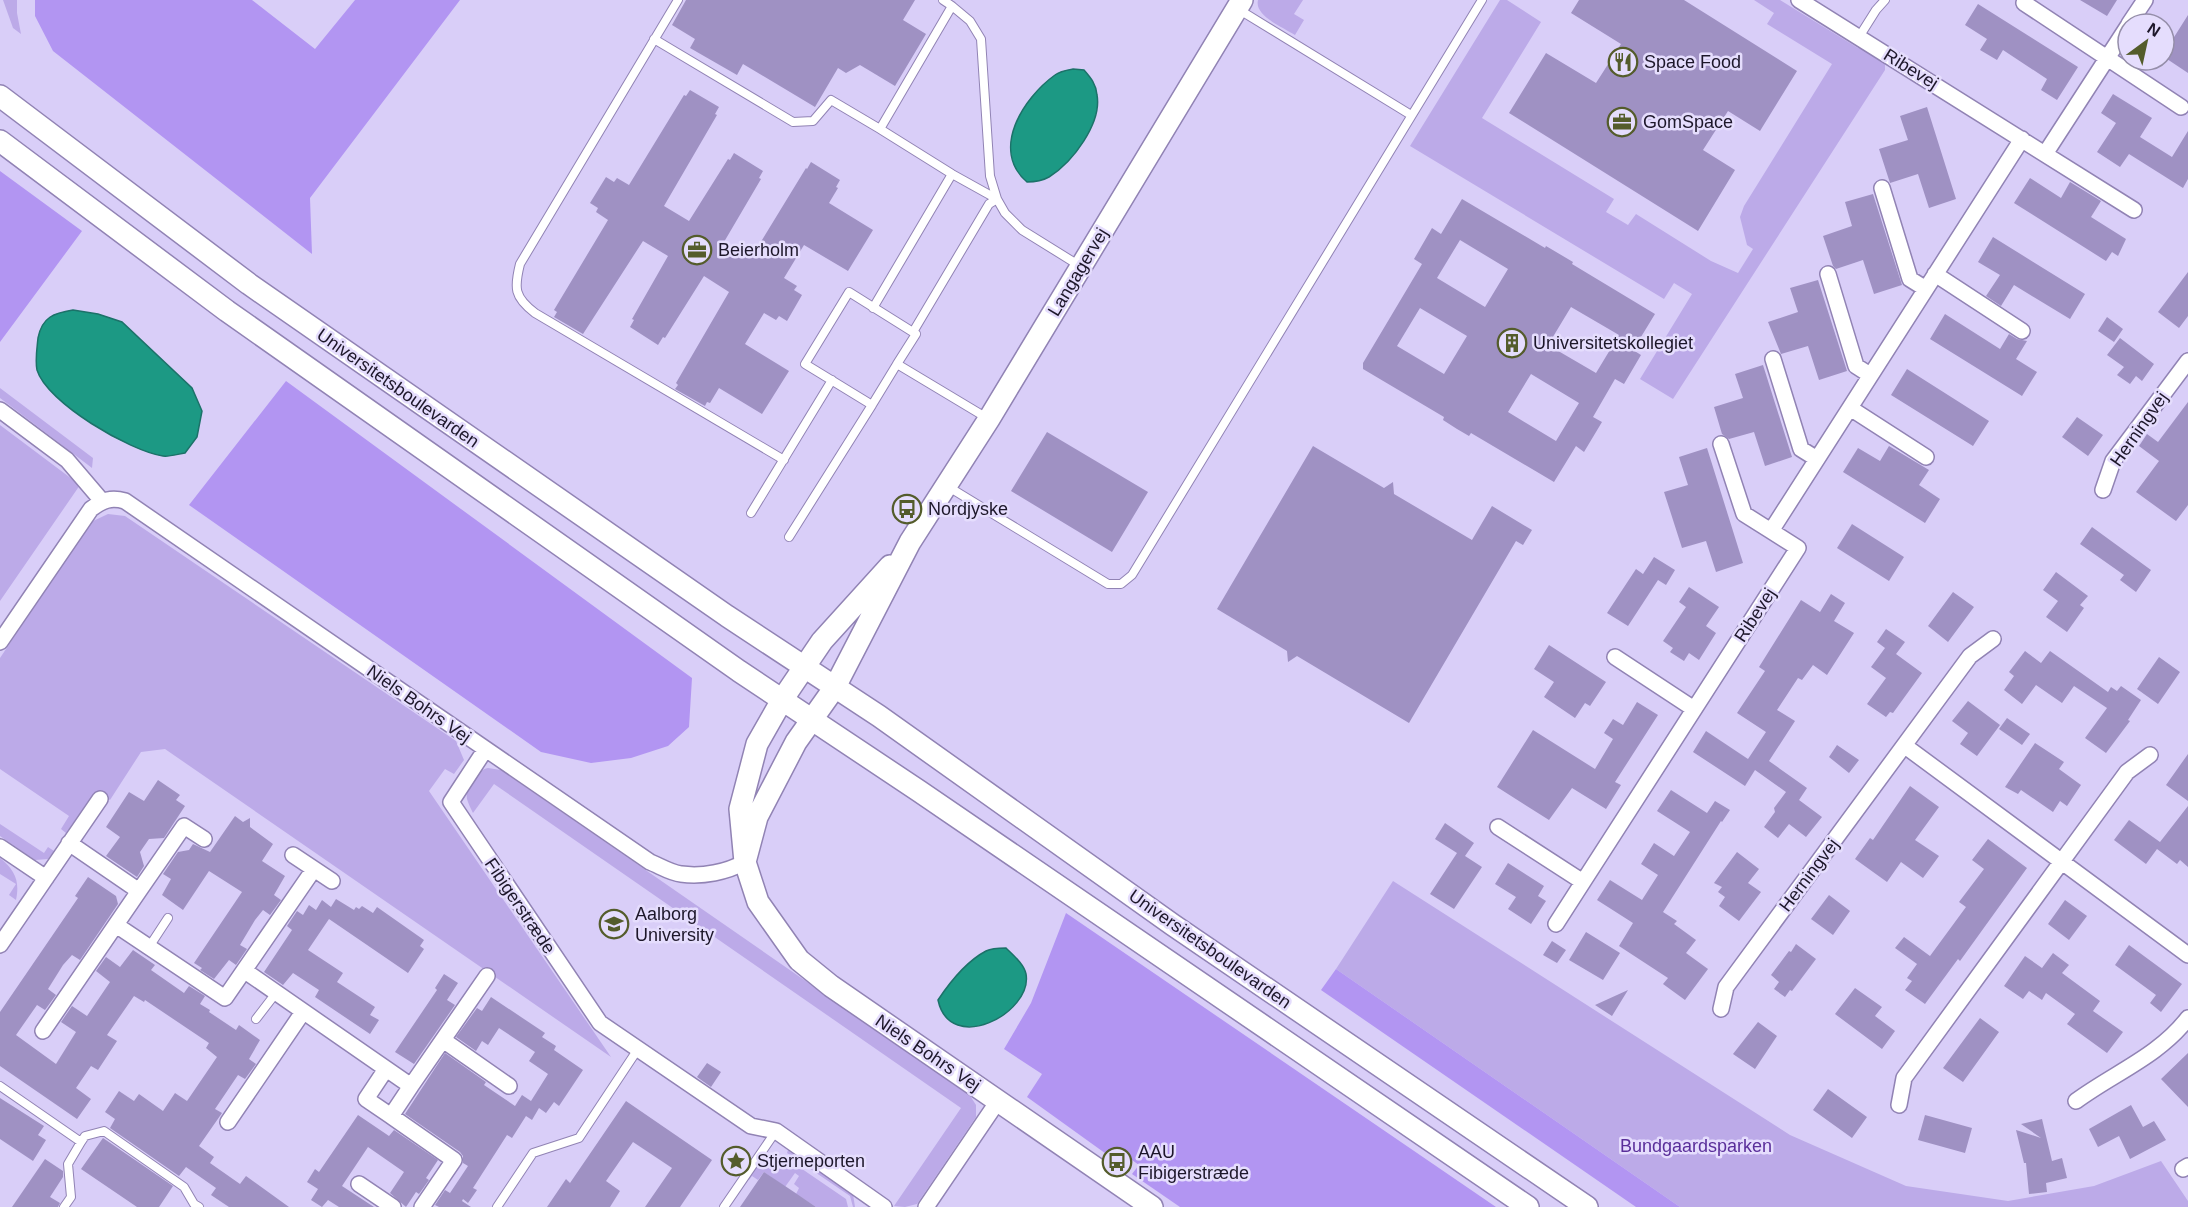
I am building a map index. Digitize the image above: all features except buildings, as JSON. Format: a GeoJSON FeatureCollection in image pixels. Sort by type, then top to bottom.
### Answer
{"type":"FeatureCollection","features":[{"type":"Feature","properties":{"kind":"main road","name":"Langagervej"},"geometry":{"type":"LineString","coordinates":[[823,703],[910,542],[1082,267],[1239,4]]}},
{"type":"Feature","properties":{"kind":"main road","name":"Universitetsboulevarden"},"geometry":{"type":"LineString","coordinates":[[0,96],[249,284],[804,667],[823,703],[1528,1207]]}},
{"type":"Feature","properties":{"kind":"main road","name":"Universitetsboulevarden"},"geometry":{"type":"LineString","coordinates":[[0,141],[227,311],[787,692],[823,703],[1173,925],[1587,1207]]}},
{"type":"Feature","properties":{"kind":"main road","name":"Langagervej"},"geometry":{"type":"LineString","coordinates":[[787,692],[822,640],[910,542]]}},
{"type":"Feature","properties":{"kind":"main road","name":"Niels Bohrs Vej"},"geometry":{"type":"LineString","coordinates":[[787,692],[757,744],[740,809],[746,862],[758,902],[800,960],[831,986],[1152,1207]]}},
{"type":"Feature","properties":{"kind":"main road"},"geometry":{"type":"LineString","coordinates":[[746,862],[757,817],[796,742],[823,703]]}},
{"type":"Feature","properties":{"kind":"street","name":"Ribevej"},"geometry":{"type":"LineString","coordinates":[[1799,0],[2134,210]]}},
{"type":"Feature","properties":{"kind":"street"},"geometry":{"type":"LineString","coordinates":[[2024,3],[2181,107]]}},
{"type":"Feature","properties":{"kind":"street"},"geometry":{"type":"LineString","coordinates":[[2045,154],[2116,44]]}},
{"type":"Feature","properties":{"kind":"street"},"geometry":{"type":"LineString","coordinates":[[1771,531],[2022,139]]}},
{"type":"Feature","properties":{"kind":"street"},"geometry":{"type":"LineString","coordinates":[[1882,188],[1910,279],[1926,289]]}},
{"type":"Feature","properties":{"kind":"street"},"geometry":{"type":"LineString","coordinates":[[1828,273],[1856,366],[1870,375]]}},
{"type":"Feature","properties":{"kind":"street"},"geometry":{"type":"LineString","coordinates":[[1935,274],[2022,331]]}},
{"type":"Feature","properties":{"kind":"street"},"geometry":{"type":"LineString","coordinates":[[1773,359],[1801,449],[1817,459]]}},
{"type":"Feature","properties":{"kind":"street","name":"Herningvej"},"geometry":{"type":"LineString","coordinates":[[2103,490],[2113,461],[2186,370]]}},
{"type":"Feature","properties":{"kind":"street"},"geometry":{"type":"LineString","coordinates":[[1850,408],[1926,457]]}},
{"type":"Feature","properties":{"kind":"street"},"geometry":{"type":"LineString","coordinates":[[0,410],[67,460],[102,501],[91,509],[0,642]]}},
{"type":"Feature","properties":{"kind":"street","name":"Ribevej"},"geometry":{"type":"LineString","coordinates":[[1556,924],[1798,548],[1744,514],[1721,444]]}},
{"type":"Feature","properties":{"kind":"street","name":"Niels Bohrs Vej"},"geometry":{"type":"LineString","coordinates":[[102,501],[114,498],[125,501],[650,862],[680,874],[716,873],[735,868],[746,862]]}},
{"type":"Feature","properties":{"kind":"street","name":"Herningvej"},"geometry":{"type":"LineString","coordinates":[[1721,1009],[1726,987],[1970,656],[1993,639]]}},
{"type":"Feature","properties":{"kind":"street"},"geometry":{"type":"LineString","coordinates":[[1614,657],[1694,709]]}},
{"type":"Feature","properties":{"kind":"street"},"geometry":{"type":"LineString","coordinates":[[1905,746],[2188,955]]}},
{"type":"Feature","properties":{"kind":"street","name":"Fibigerstræde"},"geometry":{"type":"LineString","coordinates":[[485,750],[451,802],[600,1023],[751,1126],[776,1131],[884,1207]]}},
{"type":"Feature","properties":{"kind":"street"},"geometry":{"type":"LineString","coordinates":[[1899,1105],[1904,1077],[2127,772],[2150,755]]}},
{"type":"Feature","properties":{"kind":"street"},"geometry":{"type":"LineString","coordinates":[[0,945],[100,799]]}},
{"type":"Feature","properties":{"kind":"street"},"geometry":{"type":"LineString","coordinates":[[43,1031],[184,826],[204,839]]}},
{"type":"Feature","properties":{"kind":"street"},"geometry":{"type":"LineString","coordinates":[[1498,827],[1583,882]]}},
{"type":"Feature","properties":{"kind":"street"},"geometry":{"type":"LineString","coordinates":[[69,843],[139,891]]}},
{"type":"Feature","properties":{"kind":"street"},"geometry":{"type":"LineString","coordinates":[[0,847],[45,878]]}},
{"type":"Feature","properties":{"kind":"street"},"geometry":{"type":"LineString","coordinates":[[293,855],[332,881]]}},
{"type":"Feature","properties":{"kind":"street"},"geometry":{"type":"LineString","coordinates":[[116,925],[225,998],[314,870]]}},
{"type":"Feature","properties":{"kind":"street"},"geometry":{"type":"LineString","coordinates":[[244,971],[411,1086]]}},
{"type":"Feature","properties":{"kind":"street"},"geometry":{"type":"LineString","coordinates":[[391,1116],[487,976]]}},
{"type":"Feature","properties":{"kind":"street"},"geometry":{"type":"LineString","coordinates":[[228,1122],[303,1012]]}},
{"type":"Feature","properties":{"kind":"street"},"geometry":{"type":"LineString","coordinates":[[2076,1101],[2100,1083],[2129,1069],[2152,1052],[2188,1018]]}},
{"type":"Feature","properties":{"kind":"street"},"geometry":{"type":"LineString","coordinates":[[443,1040],[509,1086]]}},
{"type":"Feature","properties":{"kind":"street"},"geometry":{"type":"LineString","coordinates":[[386,1069],[366,1099],[454,1160],[422,1207]]}},
{"type":"Feature","properties":{"kind":"street"},"geometry":{"type":"LineString","coordinates":[[926,1207],[998,1101]]}},
{"type":"Feature","properties":{"kind":"street"},"geometry":{"type":"LineString","coordinates":[[359,1184],[393,1207]]}},
{"type":"Feature","properties":{"kind":"lane"},"geometry":{"type":"LineString","coordinates":[[678,0],[520,264],[516,281],[517,292],[524,304],[535,313],[784,460]]}},
{"type":"Feature","properties":{"kind":"lane"},"geometry":{"type":"LineString","coordinates":[[943,0],[970,21],[981,39],[990,176],[997,199],[1005,213],[1022,230],[1082,267]]}},
{"type":"Feature","properties":{"kind":"lane"},"geometry":{"type":"LineString","coordinates":[[946,486],[1108,584],[1121,584],[1132,575],[1482,0]]}},
{"type":"Feature","properties":{"kind":"lane"},"geometry":{"type":"LineString","coordinates":[[1859,37],[1885,0]]}},
{"type":"Feature","properties":{"kind":"lane"},"geometry":{"type":"LineString","coordinates":[[1239,4],[1411,115]]}},
{"type":"Feature","properties":{"kind":"lane"},"geometry":{"type":"LineString","coordinates":[[880,129],[952,6]]}},
{"type":"Feature","properties":{"kind":"lane"},"geometry":{"type":"LineString","coordinates":[[654,39],[794,122],[813,121],[831,100],[997,199]]}},
{"type":"Feature","properties":{"kind":"lane"},"geometry":{"type":"LineString","coordinates":[[873,308],[952,174]]}},
{"type":"Feature","properties":{"kind":"lane"},"geometry":{"type":"LineString","coordinates":[[913,332],[989,204],[997,199]]}},
{"type":"Feature","properties":{"kind":"lane"},"geometry":{"type":"LineString","coordinates":[[789,537],[872,405],[916,334],[849,292],[805,364],[872,405]]}},
{"type":"Feature","properties":{"kind":"lane"},"geometry":{"type":"LineString","coordinates":[[897,364],[989,419]]}},
{"type":"Feature","properties":{"kind":"lane"},"geometry":{"type":"LineString","coordinates":[[751,513],[832,380]]}},
{"type":"Feature","properties":{"kind":"lane"},"geometry":{"type":"LineString","coordinates":[[148,947],[168,918]]}},
{"type":"Feature","properties":{"kind":"lane"},"geometry":{"type":"LineString","coordinates":[[256,1019],[276,993]]}},
{"type":"Feature","properties":{"kind":"lane"},"geometry":{"type":"LineString","coordinates":[[497,1207],[533,1153],[579,1138],[638,1049]]}},
{"type":"Feature","properties":{"kind":"lane"},"geometry":{"type":"LineString","coordinates":[[0,1086],[81,1142]]}},
{"type":"Feature","properties":{"kind":"lane"},"geometry":{"type":"LineString","coordinates":[[64,1207],[71,1197],[68,1164],[85,1136],[104,1131],[184,1187],[194,1204],[199,1207]]}},
{"type":"Feature","properties":{"kind":"lane"},"geometry":{"type":"LineString","coordinates":[[724,1207],[776,1131]]}},
{"type":"Feature","properties":{"kind":"green space"},"geometry":{"type":"Polygon","coordinates":[[[3,0],[17,0],[21,34],[13,28],[3,0]]]}},
{"type":"Feature","properties":{"kind":"green space"},"geometry":{"type":"Polygon","coordinates":[[[1258,0],[1303,0],[1294,14],[1304,20],[1295,35],[1265,16],[1260,11],[1258,0]]]}},
{"type":"Feature","properties":{"kind":"green space"},"geometry":{"type":"Polygon","coordinates":[[[1500,0],[1507,0],[1541,22],[1482,118],[1614,199],[1606,212],[1628,225],[1636,214],[1711,261],[1738,273],[1753,249],[1747,245],[1740,217],[1744,206],[1832,64],[1767,24],[1774,13],[1754,0],[1780,0],[1858,48],[1874,52],[1885,62],[1885,70],[1673,399],[1640,379],[1692,294],[1674,283],[1664,299],[1410,146],[1500,0]]]}},
{"type":"Feature","properties":{"kind":"green space"},"geometry":{"type":"Polygon","coordinates":[[[0,388],[93,458],[92,468],[0,398],[0,388]]]}},
{"type":"Feature","properties":{"kind":"green space"},"geometry":{"type":"Polygon","coordinates":[[[0,425],[80,485],[0,601],[0,425]]]}},
{"type":"Feature","properties":{"kind":"green space"},"geometry":{"type":"Polygon","coordinates":[[[108,514],[125,516],[456,741],[464,760],[454,774],[445,769],[429,791],[611,1057],[165,749],[141,752],[110,800],[96,791],[66,833],[61,829],[69,816],[0,769],[0,658],[91,522],[108,514]]]}},
{"type":"Feature","properties":{"kind":"green space"},"geometry":{"type":"Polygon","coordinates":[[[488,768],[501,770],[969,1094],[976,1105],[976,1117],[917,1204],[905,1207],[894,1206],[961,1108],[494,784],[473,813],[467,799],[469,784],[475,775],[488,768]]]}},
{"type":"Feature","properties":{"kind":"green space"},"geometry":{"type":"Polygon","coordinates":[[[0,824],[44,853],[48,847],[54,851],[48,859],[35,860],[0,836],[0,824]]]}},
{"type":"Feature","properties":{"kind":"green space"},"geometry":{"type":"Polygon","coordinates":[[[0,858],[15,876],[17,882],[16,900],[9,895],[16,884],[0,874],[0,858]]]}},
{"type":"Feature","properties":{"kind":"green space","name":"Bundgaardsparken"},"geometry":{"type":"Polygon","coordinates":[[[1393,881],[1790,1135],[1906,1186],[2008,1201],[2094,1186],[2161,1161],[2188,1201],[2188,1207],[1680,1207],[1336,969],[1393,881]]]}},
{"type":"Feature","properties":{"kind":"green space"},"geometry":{"type":"Polygon","coordinates":[[[788,1150],[853,1194],[855,1207],[853,1207],[850,1196],[787,1153],[788,1150]]]}},
{"type":"Feature","properties":{"kind":"green space"},"geometry":{"type":"Polygon","coordinates":[[[763,1155],[773,1161],[786,1158],[846,1199],[848,1207],[816,1207],[796,1194],[799,1188],[794,1184],[799,1176],[795,1173],[785,1187],[764,1172],[758,1180],[752,1176],[749,1180],[747,1179],[763,1155]]]}},
{"type":"Feature","properties":{"kind":"shaded area"},"geometry":{"type":"Polygon","coordinates":[[[35,0],[252,0],[315,49],[355,0],[460,0],[310,198],[312,254],[53,51],[35,16],[35,0]]]}},
{"type":"Feature","properties":{"kind":"shaded area"},"geometry":{"type":"Polygon","coordinates":[[[1073,69],[1084,70],[1096,88],[1095,118],[1084,141],[1067,162],[1049,177],[1027,182],[1016,169],[1011,155],[1011,140],[1015,125],[1022,111],[1043,85],[1057,74],[1073,69]]]}},
{"type":"Feature","properties":{"kind":"shaded area"},"geometry":{"type":"Polygon","coordinates":[[[0,171],[82,231],[0,342],[0,171]]]}},
{"type":"Feature","properties":{"kind":"shaded area"},"geometry":{"type":"Polygon","coordinates":[[[73,310],[98,314],[122,322],[192,388],[202,411],[197,437],[185,453],[163,456],[131,445],[91,424],[56,397],[44,383],[36,366],[38,338],[42,325],[50,317],[73,310]]]}},
{"type":"Feature","properties":{"kind":"shaded area"},"geometry":{"type":"Polygon","coordinates":[[[286,381],[692,678],[689,727],[668,746],[631,758],[591,763],[541,752],[189,505],[286,381]]]}},
{"type":"Feature","properties":{"kind":"shaded area"},"geometry":{"type":"Polygon","coordinates":[[[1066,913],[1496,1207],[1180,1207],[1132,1174],[1139,1165],[1115,1148],[1109,1156],[1027,1097],[1042,1074],[1004,1049],[1031,1003],[1066,913]]]}},
{"type":"Feature","properties":{"kind":"shaded area"},"geometry":{"type":"Polygon","coordinates":[[[1006,948],[1021,963],[1026,974],[1025,989],[1017,1002],[1004,1014],[989,1023],[973,1027],[958,1025],[946,1017],[938,1000],[959,972],[986,951],[1006,948]]]}},
{"type":"Feature","properties":{"kind":"shaded area"},"geometry":{"type":"Polygon","coordinates":[[[1336,969],[1680,1207],[1636,1207],[1321,990],[1336,969]]]}},
{"type":"Feature","properties":{"kind":"place","name":"Space Food"},"geometry":{"type":"Point","coordinates":[1623,62]}},
{"type":"Feature","properties":{"kind":"place","name":"GomSpace"},"geometry":{"type":"Point","coordinates":[1622,122]}},
{"type":"Feature","properties":{"kind":"place","name":"Beierholm"},"geometry":{"type":"Point","coordinates":[697,250]}},
{"type":"Feature","properties":{"kind":"place","name":"Universitetskollegiet"},"geometry":{"type":"Point","coordinates":[1512,343]}},
{"type":"Feature","properties":{"kind":"place","name":"Nordjyske"},"geometry":{"type":"Point","coordinates":[907,509]}},
{"type":"Feature","properties":{"kind":"place","name":"Aalborg University"},"geometry":{"type":"Point","coordinates":[614,924]}},
{"type":"Feature","properties":{"kind":"place","name":"Stjerneporten"},"geometry":{"type":"Point","coordinates":[736,1161]}},
{"type":"Feature","properties":{"kind":"place","name":"AAU Fibigerstræde"},"geometry":{"type":"Point","coordinates":[1117,1162]}}]}
